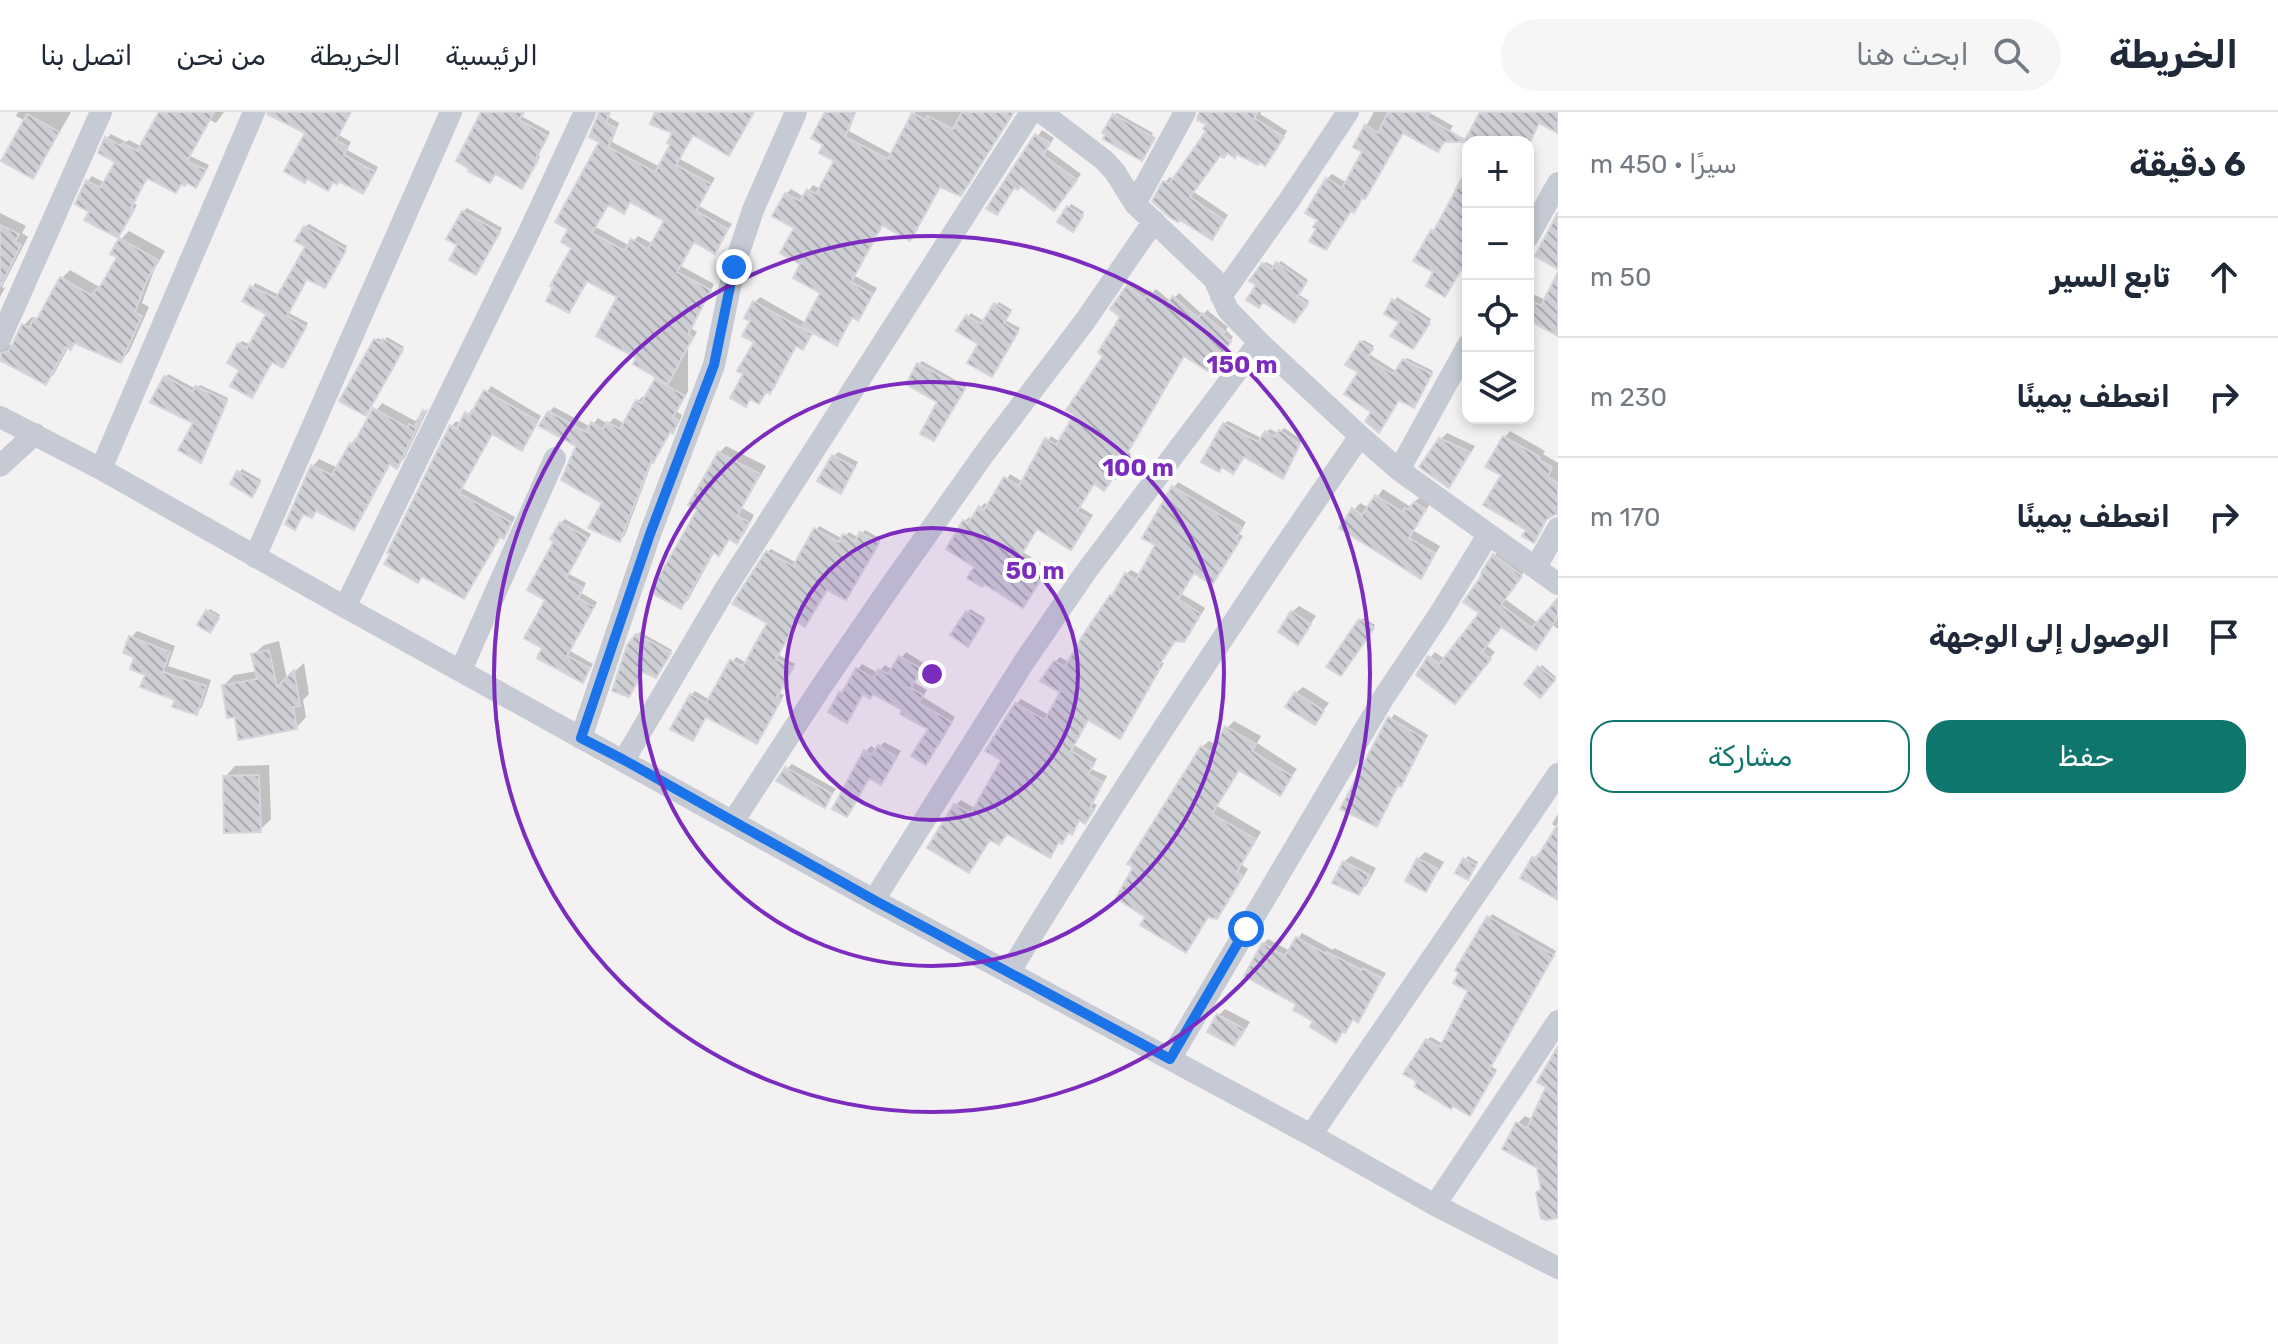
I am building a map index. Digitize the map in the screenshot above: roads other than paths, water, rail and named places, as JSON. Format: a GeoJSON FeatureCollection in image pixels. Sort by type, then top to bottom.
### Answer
{"type":"FeatureCollection","features":[{"type":"Feature","properties":{"kind":"street"},"geometry":{"type":"LineString","coordinates":[[0,339],[101,112]]}},
{"type":"Feature","properties":{"kind":"street"},"geometry":{"type":"LineString","coordinates":[[101,469],[254,112]]}},
{"type":"Feature","properties":{"kind":"street"},"geometry":{"type":"LineString","coordinates":[[255,557],[451,112]]}},
{"type":"Feature","properties":{"kind":"street"},"geometry":{"type":"LineString","coordinates":[[345,607],[585,112]]}},
{"type":"Feature","properties":{"kind":"street"},"geometry":{"type":"LineString","coordinates":[[581,738],[650,534],[714,365],[734,267],[753,210],[796,112]]}},
{"type":"Feature","properties":{"kind":"street"},"geometry":{"type":"LineString","coordinates":[[624,760],[724,591],[1031,112]]}},
{"type":"Feature","properties":{"kind":"street"},"geometry":{"type":"LineString","coordinates":[[1041,112],[1104,160],[1135,204],[1214,279],[1228,310],[1360,436],[1399,470],[1558,584]]}},
{"type":"Feature","properties":{"kind":"street"},"geometry":{"type":"LineString","coordinates":[[1135,204],[1185,112]]}},
{"type":"Feature","properties":{"kind":"street"},"geometry":{"type":"LineString","coordinates":[[1221,296],[1348,112]]}},
{"type":"Feature","properties":{"kind":"street"},"geometry":{"type":"LineString","coordinates":[[1534,226],[1558,183]]}},
{"type":"Feature","properties":{"kind":"street"},"geometry":{"type":"LineString","coordinates":[[734,820],[887,591],[987,450],[1085,321],[1154,221]]}},
{"type":"Feature","properties":{"kind":"street"},"geometry":{"type":"LineString","coordinates":[[874,900],[1050,624],[1137,501],[1259,342]]}},
{"type":"Feature","properties":{"kind":"street"},"geometry":{"type":"LineString","coordinates":[[1399,470],[1464,352]]}},
{"type":"Feature","properties":{"kind":"street"},"geometry":{"type":"LineString","coordinates":[[0,417],[101,469],[874,900],[1435,1205],[1558,1268]]}},
{"type":"Feature","properties":{"kind":"street"},"geometry":{"type":"LineString","coordinates":[[0,466],[35,434]]}},
{"type":"Feature","properties":{"kind":"street"},"geometry":{"type":"LineString","coordinates":[[1009,973],[1229,626],[1360,436]]}},
{"type":"Feature","properties":{"kind":"street"},"geometry":{"type":"LineString","coordinates":[[461,670],[555,458]]}},
{"type":"Feature","properties":{"kind":"street"},"geometry":{"type":"LineString","coordinates":[[1536,567],[1558,528]]}},
{"type":"Feature","properties":{"kind":"street"},"geometry":{"type":"LineString","coordinates":[[1170,1059],[1384,697],[1488,535]]}},
{"type":"Feature","properties":{"kind":"street"},"geometry":{"type":"LineString","coordinates":[[1311,1135],[1558,774]]}},
{"type":"Feature","properties":{"kind":"street"},"geometry":{"type":"LineString","coordinates":[[1435,1205],[1558,1021]]}}]}
